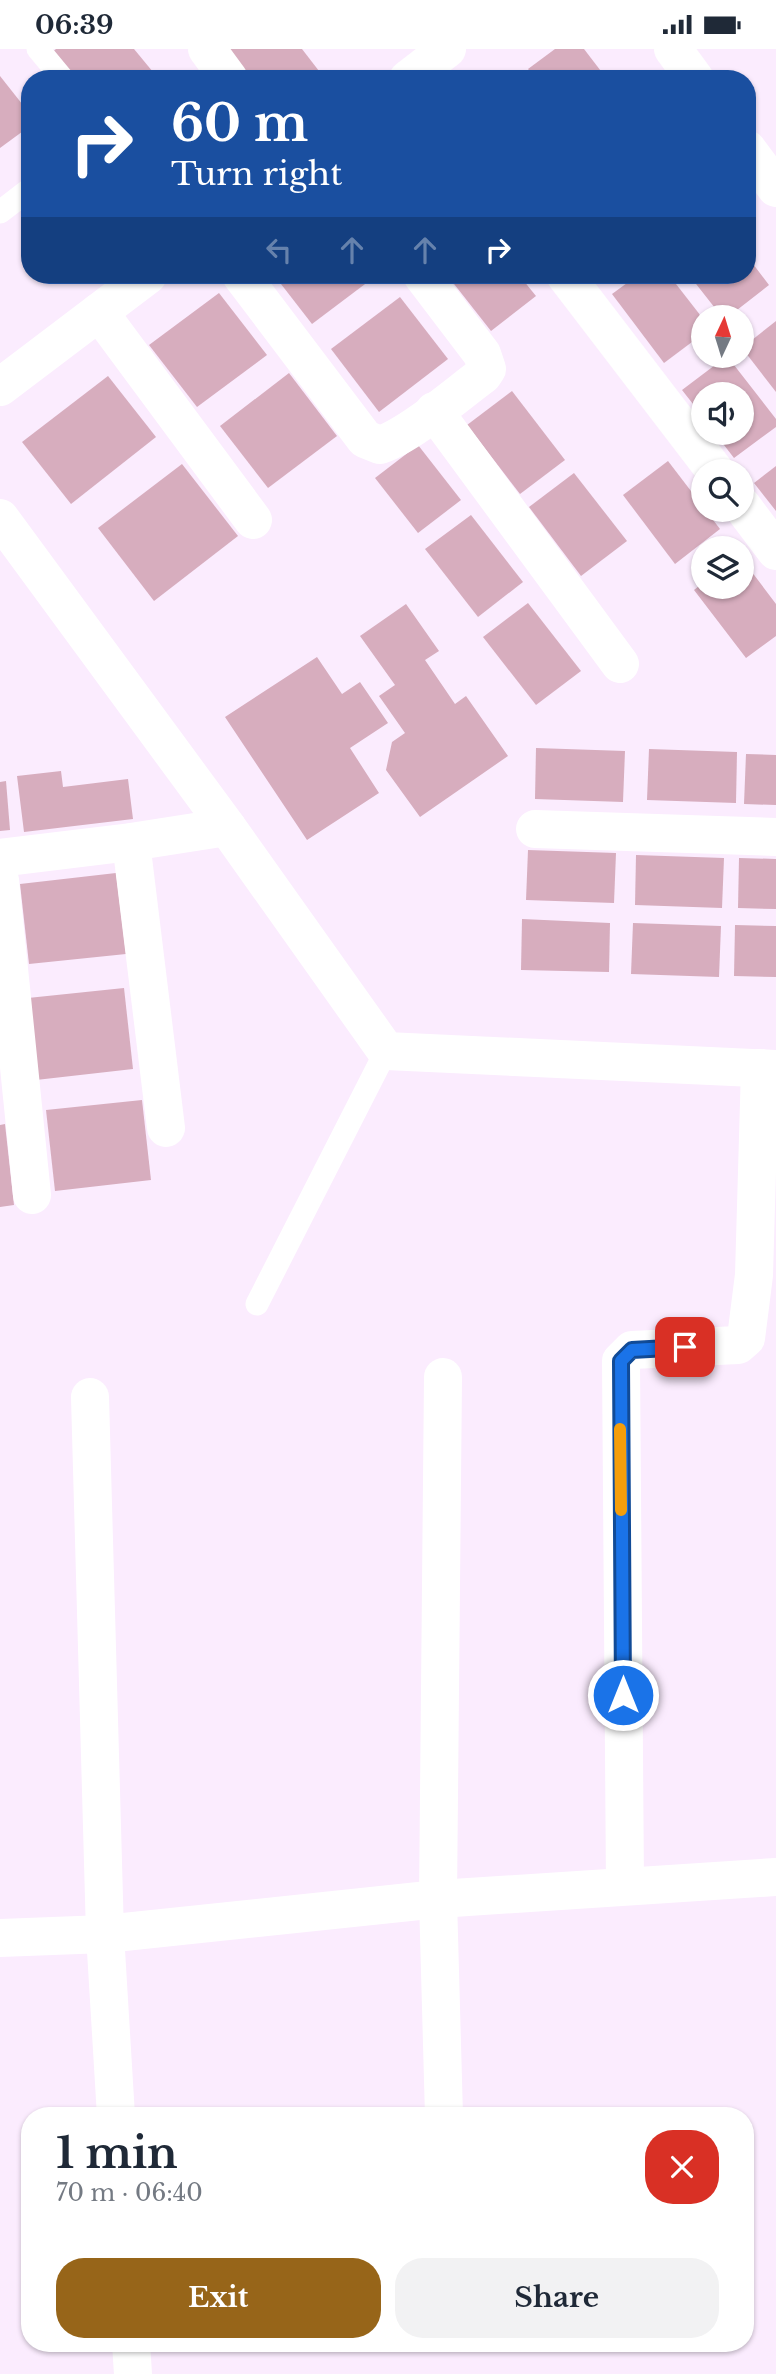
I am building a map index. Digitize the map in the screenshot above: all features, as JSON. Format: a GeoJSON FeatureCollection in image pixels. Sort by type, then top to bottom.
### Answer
{"type":"FeatureCollection","features":[{"type":"Feature","properties":{"kind":"street"},"geometry":{"type":"LineString","coordinates":[[206,49],[222,70]]}},
{"type":"Feature","properties":{"kind":"street"},"geometry":{"type":"LineString","coordinates":[[422,70],[447,49]]}},
{"type":"Feature","properties":{"kind":"street"},"geometry":{"type":"LineString","coordinates":[[673,49],[688,70]]}},
{"type":"Feature","properties":{"kind":"street"},"geometry":{"type":"LineString","coordinates":[[756,161],[776,188]]}},
{"type":"Feature","properties":{"kind":"street"},"geometry":{"type":"LineString","coordinates":[[0,387],[136,284]]}},
{"type":"Feature","properties":{"kind":"street"},"geometry":{"type":"LineString","coordinates":[[248,284],[365,439],[380,445],[391,442],[483,375],[487,369],[482,354],[429,284]]}},
{"type":"Feature","properties":{"kind":"street"},"geometry":{"type":"LineString","coordinates":[[572,284],[706,459]]}},
{"type":"Feature","properties":{"kind":"street"},"geometry":{"type":"LineString","coordinates":[[99,312],[253,520]]}},
{"type":"Feature","properties":{"kind":"street"},"geometry":{"type":"LineString","coordinates":[[434,411],[620,664]]}},
{"type":"Feature","properties":{"kind":"street"},"geometry":{"type":"LineString","coordinates":[[0,517],[386,1051],[768,1068],[754,1275],[746,1338],[738,1345],[632,1350],[623,1356],[620,1367],[625,1886]]}},
{"type":"Feature","properties":{"kind":"street"},"geometry":{"type":"LineString","coordinates":[[754,522],[776,551]]}},
{"type":"Feature","properties":{"kind":"street"},"geometry":{"type":"LineString","coordinates":[[0,859],[226,827]]}},
{"type":"Feature","properties":{"kind":"street"},"geometry":{"type":"LineString","coordinates":[[535,829],[776,837]]}},
{"type":"Feature","properties":{"kind":"street"},"geometry":{"type":"LineString","coordinates":[[131,842],[166,1128]]}},
{"type":"Feature","properties":{"kind":"street"},"geometry":{"type":"LineString","coordinates":[[0,880],[32,1195]]}},
{"type":"Feature","properties":{"kind":"street"},"geometry":{"type":"LineString","coordinates":[[443,1377],[438,1899],[444,2107]]}},
{"type":"Feature","properties":{"kind":"street"},"geometry":{"type":"LineString","coordinates":[[90,1397],[104,1934],[115,2107]]}},
{"type":"Feature","properties":{"kind":"street"},"geometry":{"type":"LineString","coordinates":[[0,1938],[104,1934],[438,1899],[776,1877]]}},
{"type":"Feature","properties":{"kind":"street"},"geometry":{"type":"LineString","coordinates":[[132,2352],[133,2374]]}},
{"type":"Feature","properties":{"kind":"lane"},"geometry":{"type":"LineString","coordinates":[[38,49],[55,70]]}},
{"type":"Feature","properties":{"kind":"lane"},"geometry":{"type":"LineString","coordinates":[[0,212],[21,196]]}},
{"type":"Feature","properties":{"kind":"lane"},"geometry":{"type":"LineString","coordinates":[[257,1304],[386,1051]]}},
{"type":"Feature","properties":{"kind":"building"},"geometry":{"type":"Polygon","coordinates":[[[56,49],[134,49],[151,70],[64,70],[51,53],[56,49]]]}},
{"type":"Feature","properties":{"kind":"building"},"geometry":{"type":"Polygon","coordinates":[[[221,49],[302,49],[318,70],[234,70],[221,49]]]}},
{"type":"Feature","properties":{"kind":"building"},"geometry":{"type":"Polygon","coordinates":[[[555,49],[584,49],[600,70],[529,70],[555,49]]]}},
{"type":"Feature","properties":{"kind":"building"},"geometry":{"type":"Polygon","coordinates":[[[0,76],[21,103],[21,133],[0,148],[0,76]]]}},
{"type":"Feature","properties":{"kind":"building"},"geometry":{"type":"Polygon","coordinates":[[[756,268],[769,285],[743,305],[713,305],[696,284],[756,284],[756,268]]]}},
{"type":"Feature","properties":{"kind":"building"},"geometry":{"type":"Polygon","coordinates":[[[281,284],[365,284],[312,324],[281,284]]]}},
{"type":"Feature","properties":{"kind":"building"},"geometry":{"type":"Polygon","coordinates":[[[454,284],[526,284],[536,296],[491,331],[454,284]]]}},
{"type":"Feature","properties":{"kind":"building"},"geometry":{"type":"Polygon","coordinates":[[[626,284],[676,284],[692,305],[691,343],[664,363],[612,294],[626,284]]]}},
{"type":"Feature","properties":{"kind":"building"},"geometry":{"type":"Polygon","coordinates":[[[219,293],[267,355],[197,407],[149,345],[219,293]]]}},
{"type":"Feature","properties":{"kind":"building"},"geometry":{"type":"Polygon","coordinates":[[[400,297],[448,359],[379,412],[331,349],[400,297]]]}},
{"type":"Feature","properties":{"kind":"building"},"geometry":{"type":"Polygon","coordinates":[[[776,321],[776,392],[754,364],[754,338],[776,321]]]}},
{"type":"Feature","properties":{"kind":"building"},"geometry":{"type":"Polygon","coordinates":[[[711,368],[736,368],[747,382],[693,382],[711,368]]]}},
{"type":"Feature","properties":{"kind":"building"},"geometry":{"type":"Polygon","coordinates":[[[289,373],[337,436],[268,488],[220,426],[289,373]]]}},
{"type":"Feature","properties":{"kind":"building"},"geometry":{"type":"Polygon","coordinates":[[[108,376],[156,437],[71,504],[22,442],[108,376]]]}},
{"type":"Feature","properties":{"kind":"building"},"geometry":{"type":"Polygon","coordinates":[[[691,383],[691,401],[682,390],[691,383]]]}},
{"type":"Feature","properties":{"kind":"building"},"geometry":{"type":"Polygon","coordinates":[[[512,391],[565,460],[520,494],[467,425],[512,391]]]}},
{"type":"Feature","properties":{"kind":"building"},"geometry":{"type":"Polygon","coordinates":[[[754,391],[776,419],[776,427],[754,443],[754,391]]]}},
{"type":"Feature","properties":{"kind":"building"},"geometry":{"type":"Polygon","coordinates":[[[418,445],[461,500],[418,533],[375,478],[418,445]]]}},
{"type":"Feature","properties":{"kind":"building"},"geometry":{"type":"Polygon","coordinates":[[[724,445],[752,445],[734,458],[724,445]]]}},
{"type":"Feature","properties":{"kind":"building"},"geometry":{"type":"Polygon","coordinates":[[[668,461],[691,491],[691,522],[715,522],[720,529],[711,536],[691,536],[691,552],[675,564],[623,495],[668,461]]]}},
{"type":"Feature","properties":{"kind":"building"},"geometry":{"type":"Polygon","coordinates":[[[182,464],[238,536],[154,601],[98,528],[182,464]]]}},
{"type":"Feature","properties":{"kind":"building"},"geometry":{"type":"Polygon","coordinates":[[[776,466],[776,511],[754,483],[776,466]]]}},
{"type":"Feature","properties":{"kind":"building"},"geometry":{"type":"Polygon","coordinates":[[[574,473],[627,541],[581,576],[529,507],[574,473]]]}},
{"type":"Feature","properties":{"kind":"building"},"geometry":{"type":"Polygon","coordinates":[[[471,515],[523,582],[478,617],[425,549],[471,515]]]}},
{"type":"Feature","properties":{"kind":"building"},"geometry":{"type":"Polygon","coordinates":[[[754,575],[776,604],[776,636],[746,658],[701,599],[754,599],[754,575]]]}},
{"type":"Feature","properties":{"kind":"building"},"geometry":{"type":"Polygon","coordinates":[[[528,603],[581,671],[536,705],[483,637],[528,603]]]}},
{"type":"Feature","properties":{"kind":"building"},"geometry":{"type":"Polygon","coordinates":[[[406,604],[439,651],[425,660],[455,704],[466,696],[508,756],[420,817],[386,770],[392,742],[405,733],[379,696],[395,685],[360,636],[406,604]]]}},
{"type":"Feature","properties":{"kind":"building"},"geometry":{"type":"Polygon","coordinates":[[[317,657],[342,694],[360,682],[388,723],[350,748],[379,793],[307,840],[225,717],[317,657]]]}},
{"type":"Feature","properties":{"kind":"building"},"geometry":{"type":"Polygon","coordinates":[[[536,748],[625,751],[623,802],[535,799],[536,748]]]}},
{"type":"Feature","properties":{"kind":"building"},"geometry":{"type":"Polygon","coordinates":[[[649,749],[737,752],[736,803],[647,800],[649,749]]]}},
{"type":"Feature","properties":{"kind":"building"},"geometry":{"type":"Polygon","coordinates":[[[746,754],[776,755],[776,805],[744,804],[746,754]]]}},
{"type":"Feature","properties":{"kind":"building"},"geometry":{"type":"Polygon","coordinates":[[[61,771],[63,787],[128,779],[133,819],[24,832],[17,776],[61,771]]]}},
{"type":"Feature","properties":{"kind":"building"},"geometry":{"type":"Polygon","coordinates":[[[6,781],[10,830],[0,831],[0,782],[6,781]]]}},
{"type":"Feature","properties":{"kind":"building"},"geometry":{"type":"Polygon","coordinates":[[[528,850],[616,853],[614,903],[526,900],[528,850]]]}},
{"type":"Feature","properties":{"kind":"building"},"geometry":{"type":"Polygon","coordinates":[[[636,855],[724,858],[722,908],[635,905],[636,855]]]}},
{"type":"Feature","properties":{"kind":"building"},"geometry":{"type":"Polygon","coordinates":[[[739,858],[776,859],[776,909],[738,908],[739,858]]]}},
{"type":"Feature","properties":{"kind":"building"},"geometry":{"type":"Polygon","coordinates":[[[116,873],[126,954],[29,964],[20,884],[116,873]]]}},
{"type":"Feature","properties":{"kind":"building"},"geometry":{"type":"Polygon","coordinates":[[[522,919],[610,923],[609,972],[521,970],[522,919]]]}},
{"type":"Feature","properties":{"kind":"building"},"geometry":{"type":"Polygon","coordinates":[[[633,923],[721,926],[719,977],[631,974],[633,923]]]}},
{"type":"Feature","properties":{"kind":"building"},"geometry":{"type":"Polygon","coordinates":[[[735,925],[776,926],[776,977],[734,976],[735,925]]]}},
{"type":"Feature","properties":{"kind":"building"},"geometry":{"type":"Polygon","coordinates":[[[124,988],[133,1069],[36,1080],[28,998],[124,988]]]}},
{"type":"Feature","properties":{"kind":"building"},"geometry":{"type":"Polygon","coordinates":[[[142,1100],[151,1180],[55,1191],[46,1110],[142,1100]]]}},
{"type":"Feature","properties":{"kind":"building"},"geometry":{"type":"Polygon","coordinates":[[[5,1124],[14,1205],[0,1207],[0,1125],[5,1124]]]}},
{"type":"Feature","properties":{"kind":"slow traffic"},"geometry":{"type":"LineString","coordinates":[[620,1429],[621,1510]]}},
{"type":"Feature","properties":{"kind":"route"},"geometry":{"type":"LineString","coordinates":[[623,1695],[621,1361],[623,1356],[632,1350],[685,1347]]}}]}
